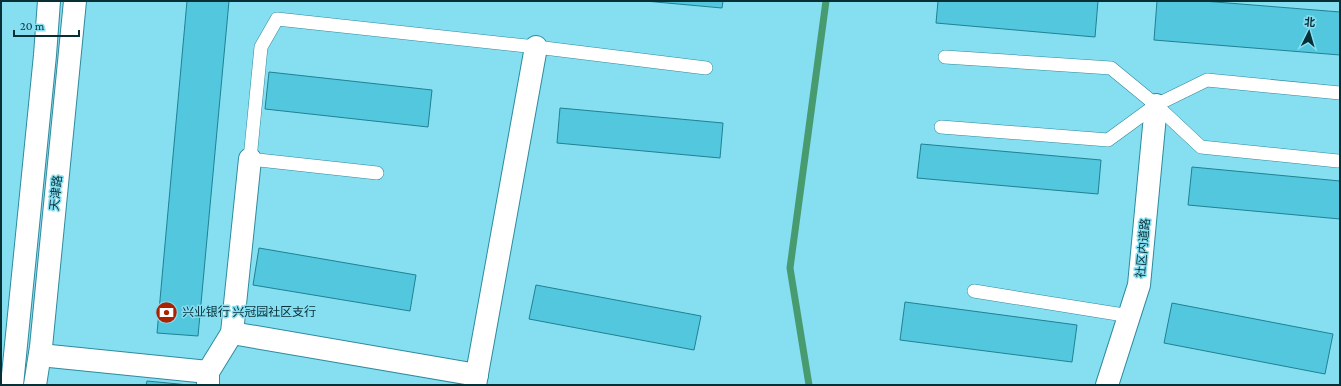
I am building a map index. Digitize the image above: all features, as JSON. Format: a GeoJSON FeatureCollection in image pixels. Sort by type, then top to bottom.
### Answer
{"type":"FeatureCollection","features":[{"type":"Feature","properties":{"kind":"street","name":"天津路"},"geometry":{"type":"LineString","coordinates":[[12,385],[49,1]]}},
{"type":"Feature","properties":{"kind":"street","name":"天津路"},"geometry":{"type":"LineString","coordinates":[[35,385],[40,355],[75,1]]}},
{"type":"Feature","properties":{"kind":"street"},"geometry":{"type":"LineString","coordinates":[[232,333],[476,380],[536,47]]}},
{"type":"Feature","properties":{"kind":"street","name":"社区内道路"},"geometry":{"type":"LineString","coordinates":[[1108,385],[1139,285],[1156,106]]}},
{"type":"Feature","properties":{"kind":"street"},"geometry":{"type":"LineString","coordinates":[[40,355],[208,379],[232,333],[250,158]]}},
{"type":"Feature","properties":{"kind":"lane"},"geometry":{"type":"LineString","coordinates":[[377,173],[250,158],[261,47],[277,20],[536,47],[706,68]]}},
{"type":"Feature","properties":{"kind":"lane"},"geometry":{"type":"LineString","coordinates":[[945,57],[1111,68],[1201,146],[1338,161]]}},
{"type":"Feature","properties":{"kind":"lane"},"geometry":{"type":"LineString","coordinates":[[941,127],[1108,140],[1156,106],[1207,80],[1340,93]]}},
{"type":"Feature","properties":{"kind":"lane"},"geometry":{"type":"LineString","coordinates":[[974,291],[1130,316]]}},
{"type":"Feature","properties":{"kind":"building"},"geometry":{"type":"Polygon","coordinates":[[[187,1],[229,1],[198,336],[157,333],[187,1]]]}},
{"type":"Feature","properties":{"kind":"building"},"geometry":{"type":"Polygon","coordinates":[[[645,1],[723,1],[722,8],[645,1]]]}},
{"type":"Feature","properties":{"kind":"building"},"geometry":{"type":"Polygon","coordinates":[[[938,1],[1098,1],[1095,37],[936,23],[938,1]]]}},
{"type":"Feature","properties":{"kind":"building"},"geometry":{"type":"Polygon","coordinates":[[[1157,1],[1203,1],[1340,12],[1340,55],[1154,40],[1157,1]]]}},
{"type":"Feature","properties":{"kind":"building"},"geometry":{"type":"Polygon","coordinates":[[[269,72],[432,90],[428,127],[265,109],[269,72]]]}},
{"type":"Feature","properties":{"kind":"building"},"geometry":{"type":"Polygon","coordinates":[[[560,108],[723,123],[720,158],[557,143],[560,108]]]}},
{"type":"Feature","properties":{"kind":"building"},"geometry":{"type":"Polygon","coordinates":[[[921,144],[1101,160],[1098,194],[917,178],[921,144]]]}},
{"type":"Feature","properties":{"kind":"building"},"geometry":{"type":"Polygon","coordinates":[[[1192,167],[1340,181],[1340,219],[1188,205],[1192,167]]]}},
{"type":"Feature","properties":{"kind":"building"},"geometry":{"type":"Polygon","coordinates":[[[259,248],[416,275],[410,311],[253,285],[259,248]]]}},
{"type":"Feature","properties":{"kind":"building"},"geometry":{"type":"Polygon","coordinates":[[[536,285],[701,316],[694,350],[529,319],[536,285]]]}},
{"type":"Feature","properties":{"kind":"building"},"geometry":{"type":"Polygon","coordinates":[[[905,302],[1077,325],[1072,362],[900,340],[905,302]]]}},
{"type":"Feature","properties":{"kind":"building"},"geometry":{"type":"Polygon","coordinates":[[[1172,303],[1333,334],[1325,374],[1164,343],[1172,303]]]}},
{"type":"Feature","properties":{"kind":"building"},"geometry":{"type":"Polygon","coordinates":[[[147,381],[189,385],[146,385],[147,381]]]}},
{"type":"Feature","properties":{"kind":"waterway"},"geometry":{"type":"LineString","coordinates":[[809,385],[790,268],[826,1]]}},
{"type":"Feature","properties":{"kind":"place","name":"兴业银行 兴冠园社区支行"},"geometry":{"type":"Point","coordinates":[167,312]}}]}
